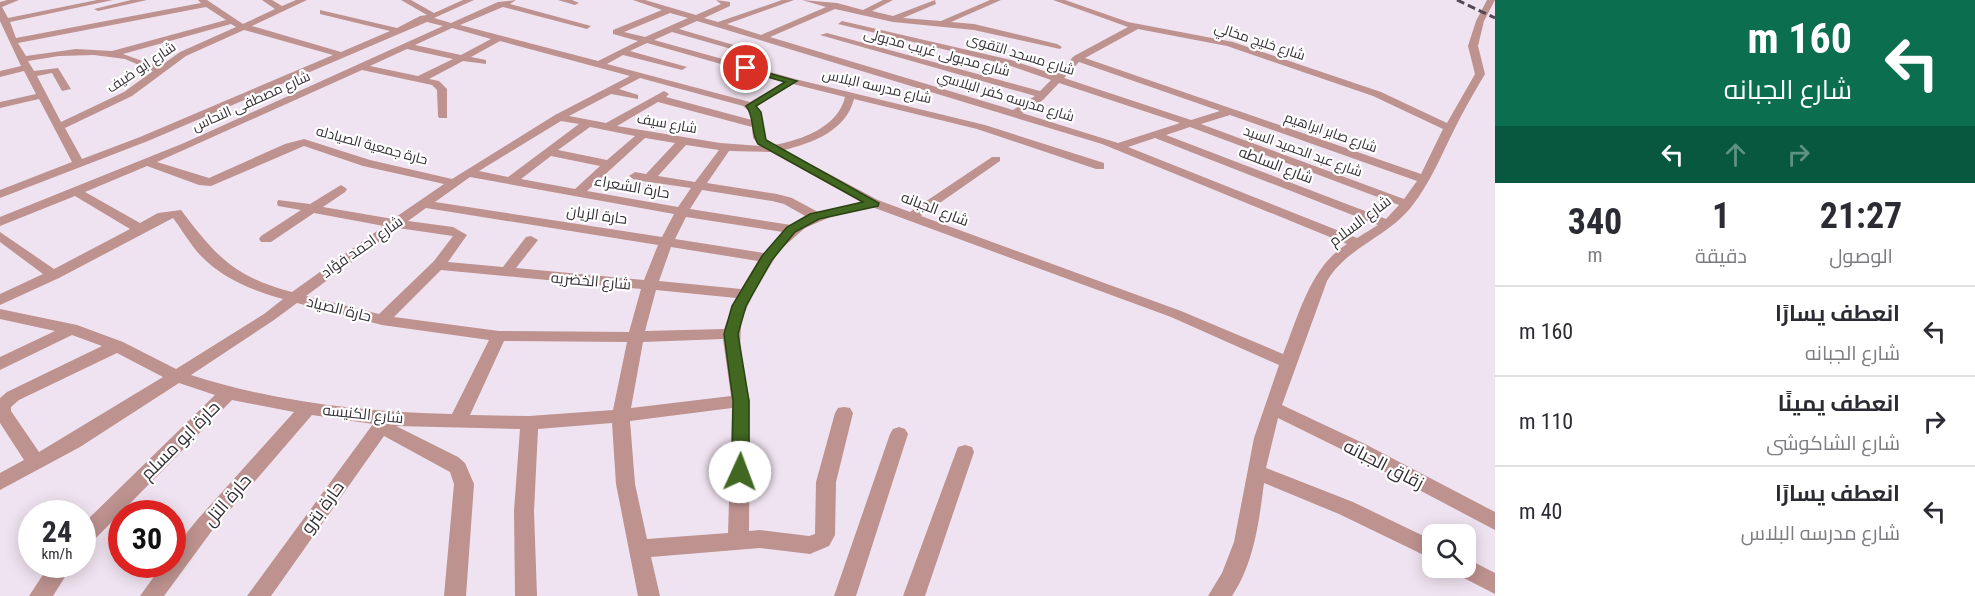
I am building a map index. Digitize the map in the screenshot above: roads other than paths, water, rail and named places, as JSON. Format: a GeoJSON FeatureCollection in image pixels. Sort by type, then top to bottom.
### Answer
{"type":"FeatureCollection","features":[{"type":"Feature","properties":{"kind":"street"},"geometry":{"type":"LineString","coordinates":[[15,0],[0,7],[4,21],[79,165]]}},
{"type":"Feature","properties":{"kind":"street"},"geometry":{"type":"LineString","coordinates":[[73,10],[109,0]]}},
{"type":"Feature","properties":{"kind":"street"},"geometry":{"type":"LineString","coordinates":[[4,21],[143,0]]}},
{"type":"Feature","properties":{"kind":"street"},"geometry":{"type":"LineString","coordinates":[[267,0],[282,10]]}},
{"type":"Feature","properties":{"kind":"street"},"geometry":{"type":"LineString","coordinates":[[304,0],[342,9]]}},
{"type":"Feature","properties":{"kind":"street","name":"شارع ابو ضيف"},"geometry":{"type":"LineString","coordinates":[[59,127],[118,99],[183,54],[304,0]]}},
{"type":"Feature","properties":{"kind":"street"},"geometry":{"type":"LineString","coordinates":[[405,0],[427,16],[450,26],[750,106],[756,112],[759,138],[772,149],[809,138],[832,125],[845,111],[850,96]]}},
{"type":"Feature","properties":{"kind":"street","name":"شارع مصطفى النحاس"},"geometry":{"type":"LineString","coordinates":[[0,194],[79,165],[427,16],[470,0]]}},
{"type":"Feature","properties":{"kind":"street","name":"شارع مصطفى النحاس"},"geometry":{"type":"LineString","coordinates":[[0,222],[148,163],[512,0]]}},
{"type":"Feature","properties":{"kind":"street"},"geometry":{"type":"LineString","coordinates":[[562,0],[575,3]]}},
{"type":"Feature","properties":{"kind":"street","name":"شارع مدرسه كفر البلاسي"},"geometry":{"type":"LineString","coordinates":[[637,0],[796,48],[938,78],[1014,114],[1119,146],[1358,243]]}},
{"type":"Feature","properties":{"kind":"street"},"geometry":{"type":"LineString","coordinates":[[598,65],[693,18],[727,4],[720,0]]}},
{"type":"Feature","properties":{"kind":"street"},"geometry":{"type":"LineString","coordinates":[[717,25],[790,0]]}},
{"type":"Feature","properties":{"kind":"street"},"geometry":{"type":"LineString","coordinates":[[806,0],[893,19],[974,27],[1057,47]]}},
{"type":"Feature","properties":{"kind":"street"},"geometry":{"type":"LineString","coordinates":[[763,37],[847,0]]}},
{"type":"Feature","properties":{"kind":"street"},"geometry":{"type":"LineString","coordinates":[[796,48],[889,0]]}},
{"type":"Feature","properties":{"kind":"street"},"geometry":{"type":"LineString","coordinates":[[943,23],[996,0]]}},
{"type":"Feature","properties":{"kind":"street","name":"شارع خليج مخالي"},"geometry":{"type":"LineString","coordinates":[[1057,0],[1136,26],[1230,44],[1358,87],[1405,106],[1449,128]]}},
{"type":"Feature","properties":{"kind":"street","name":"شارع السلام"},"geometry":{"type":"LineString","coordinates":[[1219,596],[1231,579],[1246,534],[1256,472],[1273,408],[1288,362],[1320,281],[1329,266],[1358,243],[1388,224],[1407,204],[1424,179],[1449,128],[1480,74],[1473,46],[1480,21],[1491,0]]}},
{"type":"Feature","properties":{"kind":"street"},"geometry":{"type":"LineString","coordinates":[[893,19],[929,1],[945,6]]}},
{"type":"Feature","properties":{"kind":"street"},"geometry":{"type":"LineString","coordinates":[[118,2],[129,19]]}},
{"type":"Feature","properties":{"kind":"street"},"geometry":{"type":"LineString","coordinates":[[14,41],[205,2],[243,27],[340,54]]}},
{"type":"Feature","properties":{"kind":"street"},"geometry":{"type":"LineString","coordinates":[[501,4],[587,26]]}},
{"type":"Feature","properties":{"kind":"street"},"geometry":{"type":"LineString","coordinates":[[956,9],[967,13]]}},
{"type":"Feature","properties":{"kind":"street"},"geometry":{"type":"LineString","coordinates":[[488,10],[572,31]]}},
{"type":"Feature","properties":{"kind":"street","name":"شارع مدرسه البلاس"},"geometry":{"type":"LineString","coordinates":[[669,10],[616,32],[792,81],[961,122],[1100,166]]}},
{"type":"Feature","properties":{"kind":"street"},"geometry":{"type":"LineString","coordinates":[[323,12],[396,30]]}},
{"type":"Feature","properties":{"kind":"street"},"geometry":{"type":"LineString","coordinates":[[112,54],[232,21]]}},
{"type":"Feature","properties":{"kind":"street"},"geometry":{"type":"LineString","coordinates":[[111,22],[119,32]]}},
{"type":"Feature","properties":{"kind":"street","name":"شارع مسجد التقوى"},"geometry":{"type":"LineString","coordinates":[[842,24],[1008,62],[1189,123]]}},
{"type":"Feature","properties":{"kind":"street"},"geometry":{"type":"LineString","coordinates":[[1014,114],[1042,95],[1077,58],[1136,26]]}},
{"type":"Feature","properties":{"kind":"street"},"geometry":{"type":"LineString","coordinates":[[671,29],[749,51]]}},
{"type":"Feature","properties":{"kind":"street","name":"شارع مدبولى غريب مدبولى"},"geometry":{"type":"LineString","coordinates":[[824,35],[938,78],[984,78],[1042,95]]}},
{"type":"Feature","properties":{"kind":"street"},"geometry":{"type":"LineString","coordinates":[[421,79],[498,39]]}},
{"type":"Feature","properties":{"kind":"street"},"geometry":{"type":"LineString","coordinates":[[723,62],[774,40]]}},
{"type":"Feature","properties":{"kind":"street"},"geometry":{"type":"LineString","coordinates":[[405,46],[483,62]]}},
{"type":"Feature","properties":{"kind":"street"},"geometry":{"type":"LineString","coordinates":[[0,74],[28,67],[64,52],[112,54],[140,61],[160,71]]}},
{"type":"Feature","properties":{"kind":"street"},"geometry":{"type":"LineString","coordinates":[[622,52],[682,68]]}},
{"type":"Feature","properties":{"kind":"street"},"geometry":{"type":"LineString","coordinates":[[656,81],[703,56]]}},
{"type":"Feature","properties":{"kind":"street","name":"شارع صابر ابراهيم"},"geometry":{"type":"LineString","coordinates":[[1077,58],[1424,179]]}},
{"type":"Feature","properties":{"kind":"street"},"geometry":{"type":"LineString","coordinates":[[984,78],[1008,62]]}},
{"type":"Feature","properties":{"kind":"street"},"geometry":{"type":"LineString","coordinates":[[362,66],[435,82],[442,89],[443,116]]}},
{"type":"Feature","properties":{"kind":"street"},"geometry":{"type":"LineString","coordinates":[[28,67],[55,70],[66,89]]}},
{"type":"Feature","properties":{"kind":"street","name":"شارع احمد فؤاد"},"geometry":{"type":"LineString","coordinates":[[0,482],[36,464],[269,317],[327,272],[468,173],[559,117],[637,76]]}},
{"type":"Feature","properties":{"kind":"street"},"geometry":{"type":"LineString","coordinates":[[750,106],[792,81]]}},
{"type":"Feature","properties":{"kind":"street"},"geometry":{"type":"LineString","coordinates":[[607,127],[676,87]]}},
{"type":"Feature","properties":{"kind":"street"},"geometry":{"type":"LineString","coordinates":[[610,90],[634,98]]}},
{"type":"Feature","properties":{"kind":"street"},"geometry":{"type":"LineString","coordinates":[[0,105],[43,95]]}},
{"type":"Feature","properties":{"kind":"street"},"geometry":{"type":"LineString","coordinates":[[657,98],[759,125]]}},
{"type":"Feature","properties":{"kind":"street"},"geometry":{"type":"LineString","coordinates":[[1119,146],[1228,112]]}},
{"type":"Feature","properties":{"kind":"street","name":"شارع سيف"},"geometry":{"type":"LineString","coordinates":[[559,117],[726,148],[772,149]]}},
{"type":"Feature","properties":{"kind":"street"},"geometry":{"type":"LineString","coordinates":[[510,181],[588,123]]}},
{"type":"Feature","properties":{"kind":"street","name":"شارع عبد الحميد السيد"},"geometry":{"type":"LineString","coordinates":[[1189,123],[1407,204]]}},
{"type":"Feature","properties":{"kind":"street"},"geometry":{"type":"LineString","coordinates":[[1047,148],[1070,131]]}},
{"type":"Feature","properties":{"kind":"street"},"geometry":{"type":"LineString","coordinates":[[576,194],[643,134]]}},
{"type":"Feature","properties":{"kind":"street","name":"شارع السلطه"},"geometry":{"type":"LineString","coordinates":[[1154,134],[1388,224]]}},
{"type":"Feature","properties":{"kind":"street"},"geometry":{"type":"LineString","coordinates":[[649,177],[683,141]]}},
{"type":"Feature","properties":{"kind":"street","name":"حارة جمعية الصيادله"},"geometry":{"type":"LineString","coordinates":[[148,163],[203,182],[211,182],[289,146],[304,142],[367,163],[454,183]]}},
{"type":"Feature","properties":{"kind":"street"},"geometry":{"type":"LineString","coordinates":[[649,596],[630,513],[621,416],[635,337],[650,286],[667,242],[682,212],[726,148]]}},
{"type":"Feature","properties":{"kind":"street","name":"شارع الجبانه"},"geometry":{"type":"LineString","coordinates":[[772,149],[873,203],[1176,314],[1288,362]]}},
{"type":"Feature","properties":{"kind":"street"},"geometry":{"type":"LineString","coordinates":[[549,152],[609,164]]}},
{"type":"Feature","properties":{"kind":"street"},"geometry":{"type":"LineString","coordinates":[[910,218],[996,159]]}},
{"type":"Feature","properties":{"kind":"street","name":"حارة الشعراء"},"geometry":{"type":"LineString","coordinates":[[468,173],[576,194],[791,229]]}},
{"type":"Feature","properties":{"kind":"street"},"geometry":{"type":"LineString","coordinates":[[635,176],[773,197],[788,201],[815,216]]}},
{"type":"Feature","properties":{"kind":"street"},"geometry":{"type":"LineString","coordinates":[[266,239],[341,189]]}},
{"type":"Feature","properties":{"kind":"street"},"geometry":{"type":"LineString","coordinates":[[77,192],[140,229]]}},
{"type":"Feature","properties":{"kind":"street"},"geometry":{"type":"LineString","coordinates":[[283,203],[396,224],[453,231],[460,235],[459,240],[382,320]]}},
{"type":"Feature","properties":{"kind":"street"},"geometry":{"type":"LineString","coordinates":[[738,540],[741,401],[731,334],[734,319],[745,294],[767,258],[791,229],[815,216],[873,203]]}},
{"type":"Feature","properties":{"kind":"street","name":"حارة الزيان"},"geometry":{"type":"LineString","coordinates":[[423,204],[767,258]]}},
{"type":"Feature","properties":{"kind":"street","name":"حارة الصياد"},"geometry":{"type":"LineString","coordinates":[[0,300],[54,275],[168,214],[179,214],[206,253],[218,264],[250,283],[295,298],[382,320],[499,336],[635,337],[731,334]]}},
{"type":"Feature","properties":{"kind":"street"},"geometry":{"type":"LineString","coordinates":[[0,236],[54,275]]}},
{"type":"Feature","properties":{"kind":"street"},"geometry":{"type":"LineString","coordinates":[[506,272],[531,240]]}},
{"type":"Feature","properties":{"kind":"street","name":"شارع الخضريه"},"geometry":{"type":"LineString","coordinates":[[436,265],[745,294]]}},
{"type":"Feature","properties":{"kind":"street","name":"شارع الكنيسه"},"geometry":{"type":"LineString","coordinates":[[0,314],[71,329],[117,346],[174,375],[228,393],[383,422],[529,423],[621,416],[741,401]]}},
{"type":"Feature","properties":{"kind":"street"},"geometry":{"type":"LineString","coordinates":[[0,364],[71,329]]}},
{"type":"Feature","properties":{"kind":"street"},"geometry":{"type":"LineString","coordinates":[[458,421],[499,336]]}},
{"type":"Feature","properties":{"kind":"street"},"geometry":{"type":"LineString","coordinates":[[36,464],[2,412],[3,405],[13,396],[117,346]]}},
{"type":"Feature","properties":{"kind":"street","name":"حارة ابو مسلم"},"geometry":{"type":"LineString","coordinates":[[96,525],[228,393]]}},
{"type":"Feature","properties":{"kind":"street","name":"حارة التل"},"geometry":{"type":"LineString","coordinates":[[151,596],[204,526],[308,408]]}},
{"type":"Feature","properties":{"kind":"street","name":"زقاق الجبانه"},"geometry":{"type":"LineString","coordinates":[[1273,408],[1358,449],[1495,522]]}},
{"type":"Feature","properties":{"kind":"street"},"geometry":{"type":"LineString","coordinates":[[639,549],[738,540],[817,544],[825,535],[826,482],[844,413]]}},
{"type":"Feature","properties":{"kind":"street"},"geometry":{"type":"LineString","coordinates":[[383,422],[451,462],[462,476],[464,484],[455,596]]}},
{"type":"Feature","properties":{"kind":"street","name":"حارة بترو"},"geometry":{"type":"LineString","coordinates":[[258,596],[383,422]]}},
{"type":"Feature","properties":{"kind":"street"},"geometry":{"type":"LineString","coordinates":[[526,596],[525,510],[529,423]]}},
{"type":"Feature","properties":{"kind":"street"},"geometry":{"type":"LineString","coordinates":[[845,596],[899,434]]}},
{"type":"Feature","properties":{"kind":"street"},"geometry":{"type":"LineString","coordinates":[[914,596],[965,452]]}},
{"type":"Feature","properties":{"kind":"street"},"geometry":{"type":"LineString","coordinates":[[1256,472],[1346,508],[1422,545]]}},
{"type":"Feature","properties":{"kind":"street"},"geometry":{"type":"LineString","coordinates":[[1476,574],[1495,584]]}},
{"type":"Feature","properties":{"kind":"street"},"geometry":{"type":"LineString","coordinates":[[40,596],[52,578]]}},
{"type":"Feature","properties":{"kind":"railway"},"geometry":{"type":"LineString","coordinates":[[1457,0],[1495,18]]}}]}
